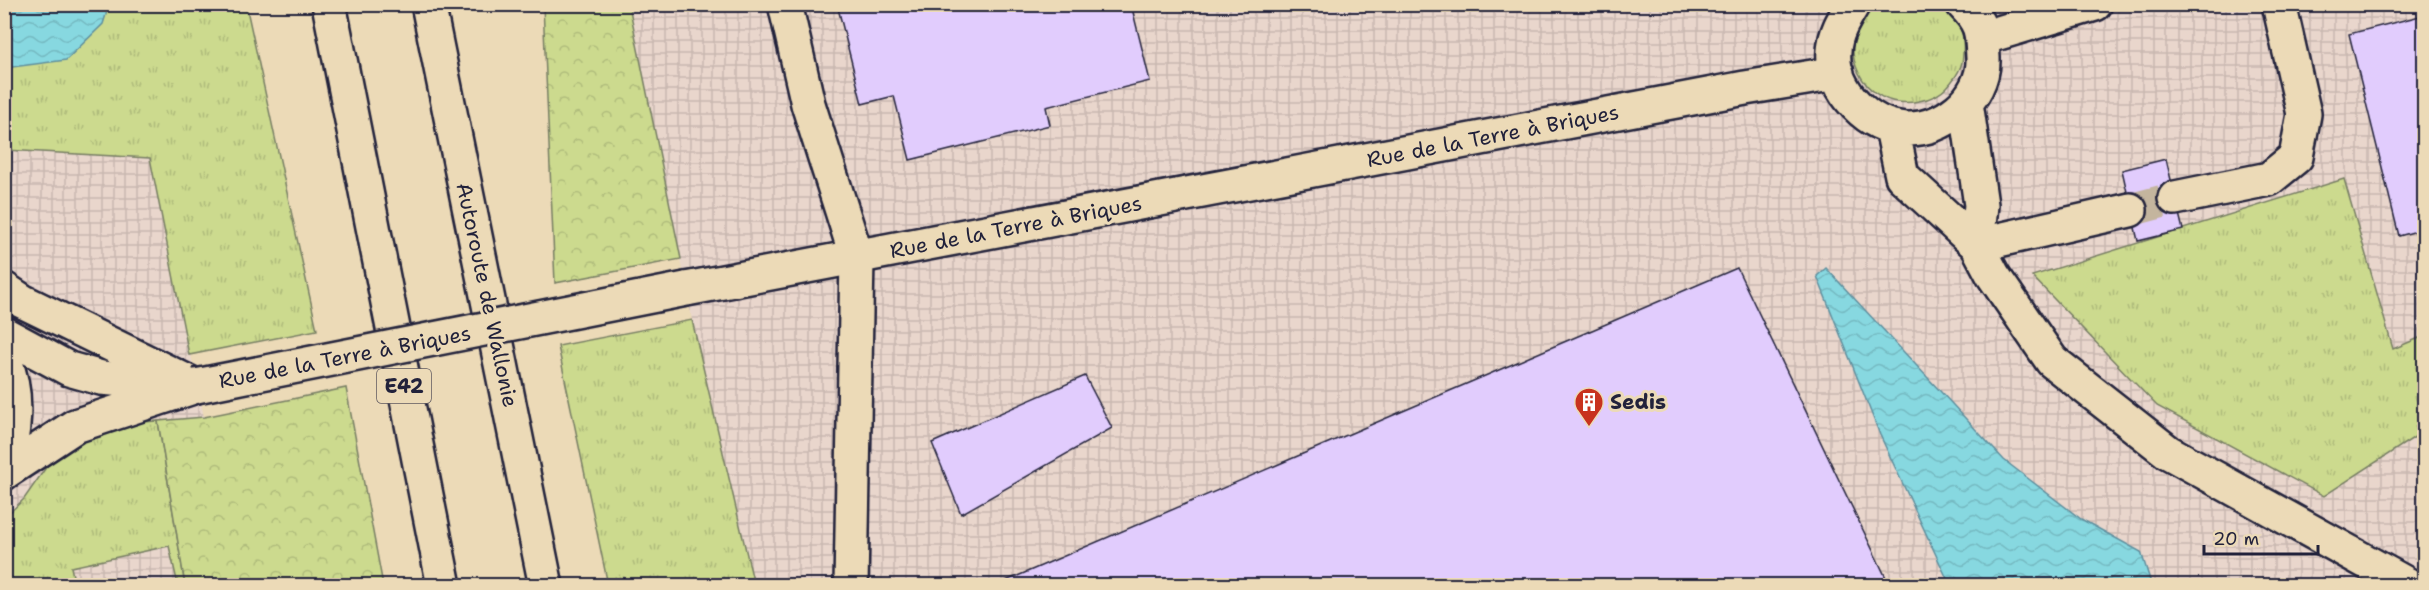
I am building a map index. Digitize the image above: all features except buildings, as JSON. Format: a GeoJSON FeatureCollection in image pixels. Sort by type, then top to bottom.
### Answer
{"type":"FeatureCollection","features":[{"type":"Feature","properties":{"kind":"main road","name":"E42"},"geometry":{"type":"LineString","coordinates":[[329,4],[444,585]]}},
{"type":"Feature","properties":{"kind":"main road","name":"Autoroute de Wallonie"},"geometry":{"type":"LineString","coordinates":[[428,4],[546,585]]}},
{"type":"Feature","properties":{"kind":"main road"},"geometry":{"type":"LineString","coordinates":[[785,4],[808,104],[857,258],[850,585]]}},
{"type":"Feature","properties":{"kind":"main road"},"geometry":{"type":"LineString","coordinates":[[1853,4],[1839,27],[1833,52],[1844,92],[1868,117],[1892,128],[1920,129],[1945,121],[1966,103],[1979,84],[1983,64],[1982,38],[1976,17],[1963,4]]}},
{"type":"Feature","properties":{"kind":"main road"},"geometry":{"type":"LineString","coordinates":[[1982,38],[2095,4]]}},
{"type":"Feature","properties":{"kind":"main road"},"geometry":{"type":"LineString","coordinates":[[2175,198],[2269,179],[2296,157],[2304,114],[2279,4]]}},
{"type":"Feature","properties":{"kind":"main road","name":"Rue de la Terre à Briques"},"geometry":{"type":"LineString","coordinates":[[5,472],[75,426],[196,386],[686,289],[1837,72]]}},
{"type":"Feature","properties":{"kind":"main road"},"geometry":{"type":"LineString","coordinates":[[1966,103],[1981,205],[1977,245]]}},
{"type":"Feature","properties":{"kind":"main road"},"geometry":{"type":"LineString","coordinates":[[1892,128],[1902,176],[1977,245],[1993,275],[2052,361],[2168,452],[2410,585]]}},
{"type":"Feature","properties":{"kind":"main road"},"geometry":{"type":"LineString","coordinates":[[1977,245],[2130,210]]}},
{"type":"Feature","properties":{"kind":"main road"},"geometry":{"type":"LineString","coordinates":[[4,289],[22,301],[196,386]]}},
{"type":"Feature","properties":{"kind":"main road","name":"Rue de la Terre à Briques"},"geometry":{"type":"LineString","coordinates":[[4,334],[69,369],[101,378],[196,386]]}},
{"type":"Feature","properties":{"kind":"main road"},"geometry":{"type":"LineString","coordinates":[[4,359],[10,372],[15,422],[5,472]]}},
{"type":"Feature","properties":{"kind":"shaded area"},"geometry":{"type":"Polygon","coordinates":[[[629,5],[2424,5],[2424,585],[754,585],[692,320],[629,5]]]}},
{"type":"Feature","properties":{"kind":"shaded area"},"geometry":{"type":"Polygon","coordinates":[[[4,150],[150,158],[204,417],[159,421],[185,585],[5,585],[4,150]]]}},
{"type":"Feature","properties":{"kind":"green space"},"geometry":{"type":"Polygon","coordinates":[[[4,5],[246,5],[317,330],[189,355],[150,158],[5,150],[4,5]]]}},
{"type":"Feature","properties":{"kind":"green space"},"geometry":{"type":"Polygon","coordinates":[[[543,5],[629,5],[681,259],[555,283],[543,5]]]}},
{"type":"Feature","properties":{"kind":"green space"},"geometry":{"type":"Polygon","coordinates":[[[1872,5],[1945,5],[1950,10],[1958,21],[1962,33],[1963,59],[1958,72],[1944,90],[1927,99],[1899,102],[1882,97],[1868,86],[1858,72],[1853,56],[1854,38],[1860,21],[1872,5]]]}},
{"type":"Feature","properties":{"kind":"green space"},"geometry":{"type":"Polygon","coordinates":[[[2344,179],[2393,349],[2424,336],[2424,431],[2324,496],[2157,406],[2032,276],[2344,179]]]}},
{"type":"Feature","properties":{"kind":"green space"},"geometry":{"type":"Polygon","coordinates":[[[692,320],[754,585],[608,585],[558,346],[692,320]]]}},
{"type":"Feature","properties":{"kind":"green space"},"geometry":{"type":"Polygon","coordinates":[[[346,388],[383,585],[185,585],[158,421],[204,417],[346,388]]]}},
{"type":"Feature","properties":{"kind":"green space"},"geometry":{"type":"Polygon","coordinates":[[[158,421],[185,585],[178,585],[169,546],[71,567],[75,585],[5,586],[5,517],[24,499],[75,426],[158,421]]]}},
{"type":"Feature","properties":{"kind":"water"},"geometry":{"type":"Polygon","coordinates":[[[4,5],[109,5],[103,24],[66,60],[5,68],[4,5]]]}},
{"type":"Feature","properties":{"kind":"water"},"geometry":{"type":"Polygon","coordinates":[[[1826,268],[2004,460],[2081,519],[2141,552],[2150,580],[2147,585],[1950,585],[1880,435],[1817,276],[1826,268]]]}},
{"type":"Feature","properties":{"kind":"tunnel"},"geometry":{"type":"LineString","coordinates":[[2130,210],[2175,198]]}},
{"type":"Feature","properties":{"kind":"place","name":"Sedis"},"geometry":{"type":"Point","coordinates":[1589,428]}}]}
